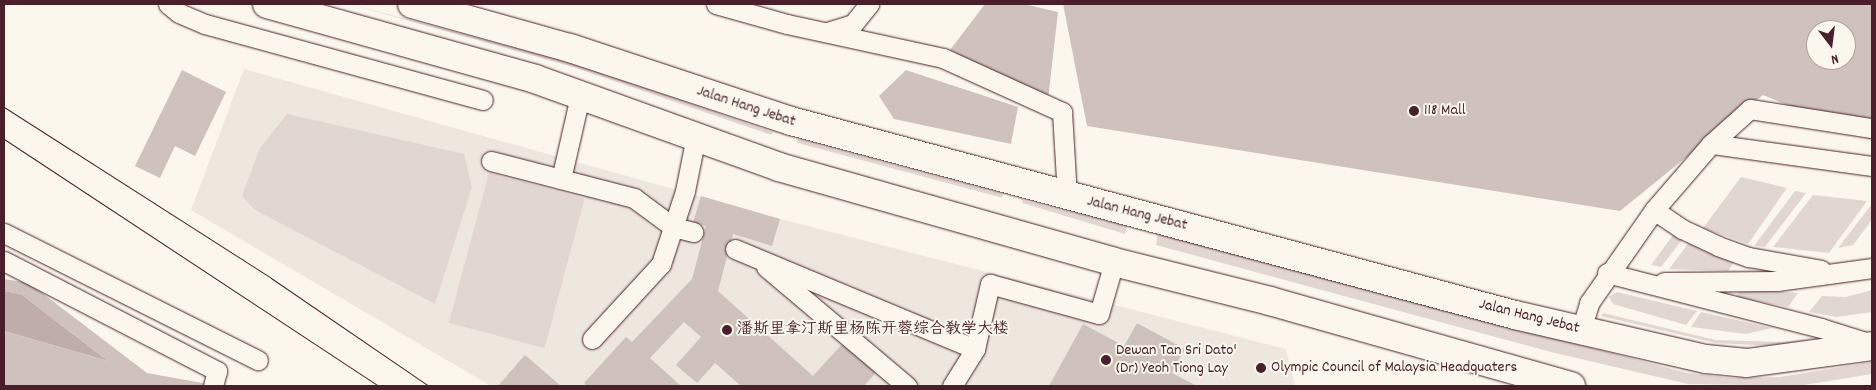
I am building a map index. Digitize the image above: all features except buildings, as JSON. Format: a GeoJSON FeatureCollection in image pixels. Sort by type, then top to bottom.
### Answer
{"type":"FeatureCollection","features":[{"type":"Feature","properties":{"kind":"street"},"geometry":{"type":"LineString","coordinates":[[267,4],[535,79],[779,167],[1114,262],[1270,302],[1571,386]]}},
{"type":"Feature","properties":{"kind":"street","name":"Jalan Hang Jebat"},"geometry":{"type":"LineString","coordinates":[[412,4],[570,48],[791,121],[1067,196],[1581,330],[1706,359],[1747,363],[1872,345]]}},
{"type":"Feature","properties":{"kind":"lane"},"geometry":{"type":"LineString","coordinates":[[168,4],[179,13],[204,24],[483,100]]}},
{"type":"Feature","properties":{"kind":"lane"},"geometry":{"type":"LineString","coordinates":[[716,4],[742,6],[826,32],[943,58],[1062,112],[1067,196]]}},
{"type":"Feature","properties":{"kind":"lane"},"geometry":{"type":"LineString","coordinates":[[826,32],[854,24],[869,4]]}},
{"type":"Feature","properties":{"kind":"lane"},"geometry":{"type":"LineString","coordinates":[[561,179],[580,96]]}},
{"type":"Feature","properties":{"kind":"lane"},"geometry":{"type":"LineString","coordinates":[[1581,330],[1589,303],[1607,273],[1654,210],[1711,144],[1750,109],[1872,128]]}},
{"type":"Feature","properties":{"kind":"lane"},"geometry":{"type":"LineString","coordinates":[[592,339],[661,264],[685,191],[696,136]]}},
{"type":"Feature","properties":{"kind":"lane"},"geometry":{"type":"LineString","coordinates":[[1711,144],[1872,166]]}},
{"type":"Feature","properties":{"kind":"lane"},"geometry":{"type":"LineString","coordinates":[[491,161],[634,198],[673,227],[693,232]]}},
{"type":"Feature","properties":{"kind":"lane"},"geometry":{"type":"LineString","coordinates":[[1654,210],[1682,229],[1749,257],[1842,273]]}},
{"type":"Feature","properties":{"kind":"lane"},"geometry":{"type":"LineString","coordinates":[[4,233],[258,360]]}},
{"type":"Feature","properties":{"kind":"lane"},"geometry":{"type":"LineString","coordinates":[[907,386],[743,252],[975,349]]}},
{"type":"Feature","properties":{"kind":"lane"},"geometry":{"type":"LineString","coordinates":[[4,261],[217,371],[213,386]]}},
{"type":"Feature","properties":{"kind":"lane"},"geometry":{"type":"LineString","coordinates":[[952,386],[975,349],[990,284],[1100,314],[1114,262]]}},
{"type":"Feature","properties":{"kind":"lane"},"geometry":{"type":"LineString","coordinates":[[1635,282],[1777,281],[1872,268]]}},
{"type":"Feature","properties":{"kind":"lane"},"geometry":{"type":"LineString","coordinates":[[1607,273],[1635,282],[1821,328],[1872,345]]}},
{"type":"Feature","properties":{"kind":"shaded area"},"geometry":{"type":"Polygon","coordinates":[[[349,4],[573,63],[773,132],[771,135],[573,67],[349,4]]]}},
{"type":"Feature","properties":{"kind":"shaded area"},"geometry":{"type":"Polygon","coordinates":[[[244,69],[773,217],[1286,349],[1295,386],[491,386],[191,210],[244,69]]]}},
{"type":"Feature","properties":{"kind":"shaded area"},"geometry":{"type":"Polygon","coordinates":[[[287,114],[464,154],[472,187],[435,304],[255,210],[242,196],[260,148],[287,114]]]}},
{"type":"Feature","properties":{"kind":"shaded area"},"geometry":{"type":"Polygon","coordinates":[[[798,139],[1003,194],[1002,198],[797,143],[798,139]]]}},
{"type":"Feature","properties":{"kind":"shaded area"},"geometry":{"type":"Polygon","coordinates":[[[489,173],[585,199],[545,348],[449,323],[489,173]]]}},
{"type":"Feature","properties":{"kind":"shaded area"},"geometry":{"type":"Polygon","coordinates":[[[1741,177],[1787,188],[1748,244],[1703,228],[1741,177]]]}},
{"type":"Feature","properties":{"kind":"shaded area"},"geometry":{"type":"Polygon","coordinates":[[[1795,191],[1806,193],[1765,247],[1754,246],[1795,191]]]}},
{"type":"Feature","properties":{"kind":"shaded area"},"geometry":{"type":"Polygon","coordinates":[[[1813,195],[1867,201],[1829,253],[1773,247],[1813,195]]]}},
{"type":"Feature","properties":{"kind":"shaded area"},"geometry":{"type":"Polygon","coordinates":[[[1023,200],[1127,226],[1125,234],[1022,203],[1023,200]]]}},
{"type":"Feature","properties":{"kind":"shaded area"},"geometry":{"type":"Polygon","coordinates":[[[1872,204],[1872,220],[1853,245],[1838,248],[1872,204]]]}},
{"type":"Feature","properties":{"kind":"shaded area"},"geometry":{"type":"Polygon","coordinates":[[[1676,231],[1686,235],[1661,267],[1651,265],[1676,231]]]}},
{"type":"Feature","properties":{"kind":"shaded area"},"geometry":{"type":"Polygon","coordinates":[[[1158,232],[1687,373],[1732,378],[1780,377],[1872,362],[1872,374],[1798,386],[1688,384],[1551,352],[1156,245],[1158,232]]]}},
{"type":"Feature","properties":{"kind":"shaded area"},"geometry":{"type":"Polygon","coordinates":[[[1690,241],[1717,256],[1735,261],[1728,271],[1669,269],[1690,241]]]}},
{"type":"Feature","properties":{"kind":"shaded area"},"geometry":{"type":"Polygon","coordinates":[[[1741,289],[1798,293],[1788,307],[1736,297],[1741,289]]]}},
{"type":"Feature","properties":{"kind":"shaded area"},"geometry":{"type":"Polygon","coordinates":[[[1872,290],[1872,312],[1837,317],[1809,312],[1822,296],[1846,297],[1872,290]]]}},
{"type":"Feature","properties":{"kind":"shaded area"},"geometry":{"type":"Polygon","coordinates":[[[5,291],[21,294],[108,361],[4,331],[5,291]]]}},
{"type":"Feature","properties":{"kind":"shaded area"},"geometry":{"type":"Polygon","coordinates":[[[1617,292],[1697,311],[1686,325],[1613,304],[1609,297],[1617,292]]]}},
{"type":"Feature","properties":{"kind":"shaded area"},"geometry":{"type":"Polygon","coordinates":[[[1701,312],[1772,328],[1746,334],[1691,327],[1701,312]]]}},
{"type":"Feature","properties":{"kind":"shaded area"},"geometry":{"type":"Polygon","coordinates":[[[1603,313],[1716,340],[1783,342],[1813,339],[1772,346],[1716,343],[1601,316],[1603,313]]]}},
{"type":"Feature","properties":{"kind":"tram line"},"geometry":{"type":"LineString","coordinates":[[4,107],[271,278],[429,386]]}},
{"type":"Feature","properties":{"kind":"tram line"},"geometry":{"type":"LineString","coordinates":[[4,139],[379,386]]}},
{"type":"Feature","properties":{"kind":"place","name":"118 Mall"},"geometry":{"type":"Point","coordinates":[1414,111]}},
{"type":"Feature","properties":{"kind":"place","name":"潘斯里拿汀斯里杨陈开蓉综合教学大楼"},"geometry":{"type":"Point","coordinates":[727,330]}},
{"type":"Feature","properties":{"kind":"place","name":"Dewan Tan Sri Dato' (Dr) Yeoh Tiong Lay"},"geometry":{"type":"Point","coordinates":[1106,360]}},
{"type":"Feature","properties":{"kind":"place","name":"Olympic Council of Malaysia Headquaters"},"geometry":{"type":"Point","coordinates":[1261,368]}}]}
